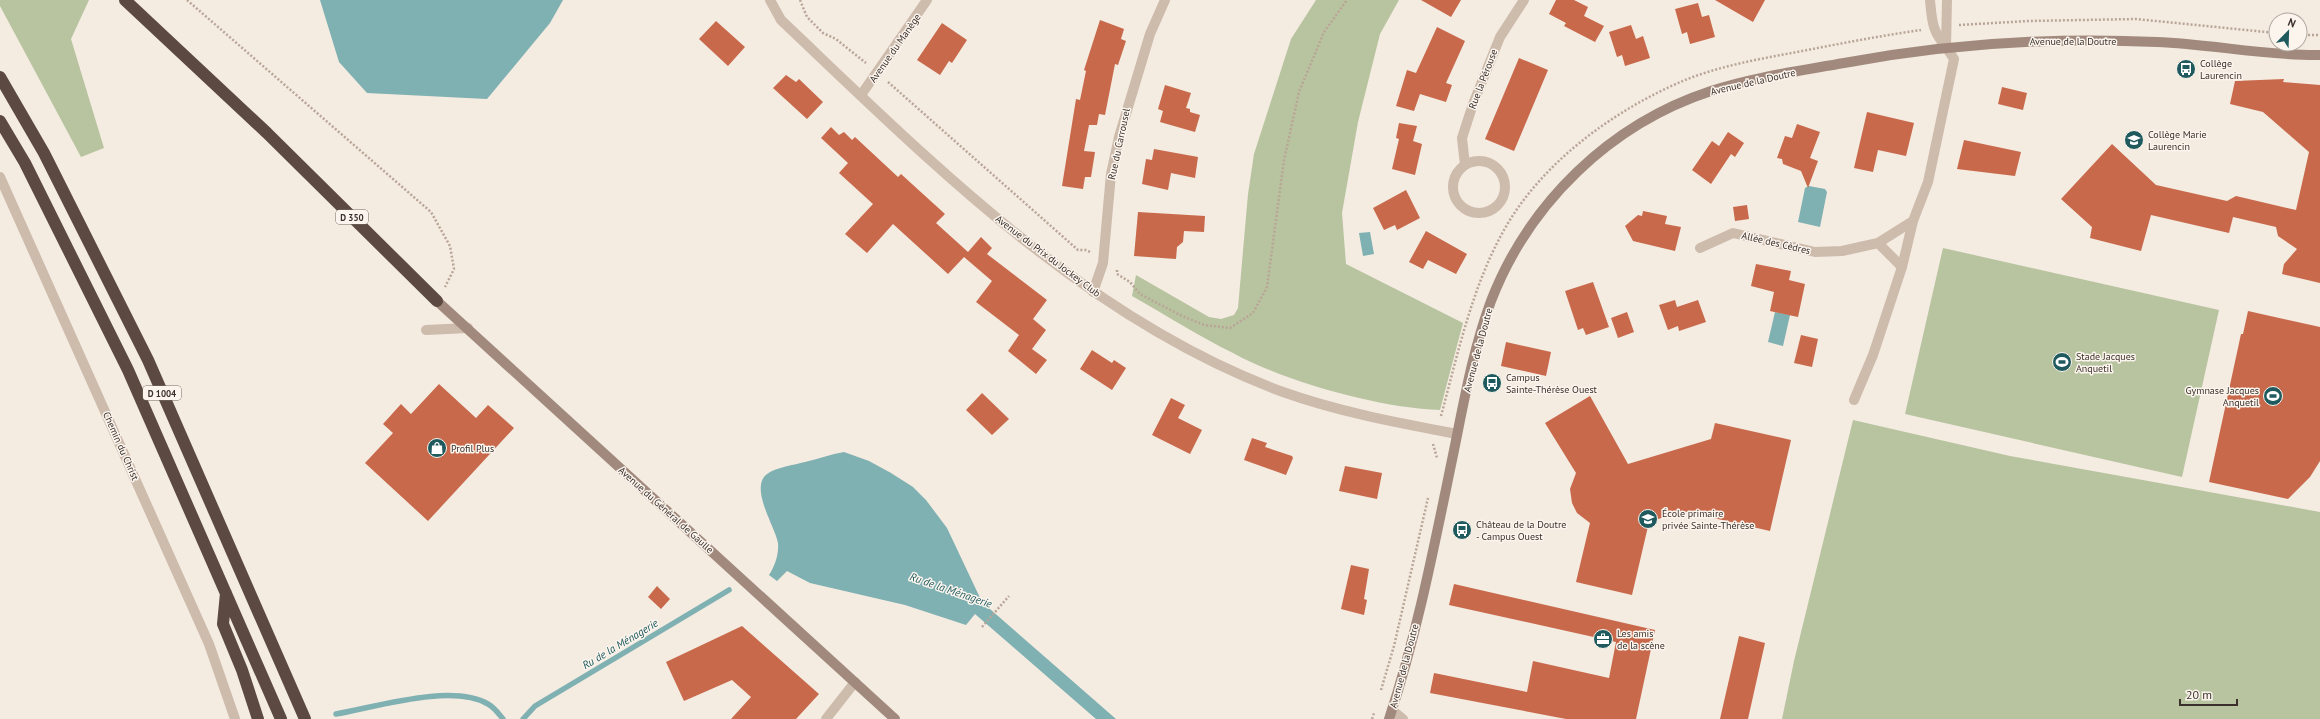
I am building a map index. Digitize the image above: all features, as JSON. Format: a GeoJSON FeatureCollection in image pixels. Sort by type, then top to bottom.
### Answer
{"type":"FeatureCollection","features":[{"type":"Feature","properties":{"kind":"highway","name":"D 350"},"geometry":{"type":"LineString","coordinates":[[126,0],[267,133],[437,301]]}},
{"type":"Feature","properties":{"kind":"highway","name":"D 1004"},"geometry":{"type":"LineString","coordinates":[[0,77],[44,153],[148,360],[305,719]]}},
{"type":"Feature","properties":{"kind":"highway","name":"D 1004"},"geometry":{"type":"LineString","coordinates":[[0,121],[25,162],[128,370],[281,719]]}},
{"type":"Feature","properties":{"kind":"highway"},"geometry":{"type":"LineString","coordinates":[[226,592],[223,624],[242,670],[258,719]]}},
{"type":"Feature","properties":{"kind":"main road","name":"Avenue de la Doutre"},"geometry":{"type":"LineString","coordinates":[[1390,715],[1415,625],[1479,339],[1496,291],[1515,248],[1560,189],[1603,149],[1653,116],[1687,100],[1726,87],[1880,56],[1946,47],[2020,42],[2127,41],[2320,55]]}},
{"type":"Feature","properties":{"kind":"main road","name":"Avenue du Général de Gaulle"},"geometry":{"type":"LineString","coordinates":[[437,301],[895,719]]}},
{"type":"Feature","properties":{"kind":"street","name":"Avenue du Prix du Jockey Club"},"geometry":{"type":"LineString","coordinates":[[770,0],[781,20],[981,206],[1093,292],[1199,354],[1284,392],[1356,413],[1457,434]]}},
{"type":"Feature","properties":{"kind":"street","name":"Avenue du Manège"},"geometry":{"type":"LineString","coordinates":[[861,95],[878,73],[927,0]]}},
{"type":"Feature","properties":{"kind":"street","name":"Rue du Carrousel"},"geometry":{"type":"LineString","coordinates":[[1093,292],[1104,255],[1112,174],[1119,137],[1137,71],[1150,34],[1165,0]]}},
{"type":"Feature","properties":{"kind":"street","name":"Rue la Pérouse"},"geometry":{"type":"LineString","coordinates":[[1465,164],[1462,138],[1473,104],[1500,37],[1524,0]]}},
{"type":"Feature","properties":{"kind":"street"},"geometry":{"type":"LineString","coordinates":[[1854,400],[1873,355],[1902,267],[1913,221],[1928,182],[1954,59],[1936,35],[1930,0]]}},
{"type":"Feature","properties":{"kind":"street"},"geometry":{"type":"LineString","coordinates":[[1946,47],[1948,26],[1947,0]]}},
{"type":"Feature","properties":{"kind":"street"},"geometry":{"type":"LineString","coordinates":[[1483,161],[1499,170],[1504,182],[1504,196],[1499,204],[1492,210],[1476,213],[1464,209],[1456,200],[1453,188],[1455,176],[1465,164],[1483,161]]}},
{"type":"Feature","properties":{"kind":"street","name":"Chemin du Christ"},"geometry":{"type":"LineString","coordinates":[[0,177],[209,644],[235,719]]}},
{"type":"Feature","properties":{"kind":"street","name":"Allée des Cèdres"},"geometry":{"type":"LineString","coordinates":[[1700,248],[1733,233],[1815,252],[1842,250],[1878,243],[1913,221]]}},
{"type":"Feature","properties":{"kind":"street"},"geometry":{"type":"LineString","coordinates":[[1878,243],[1902,267]]}},
{"type":"Feature","properties":{"kind":"street"},"geometry":{"type":"LineString","coordinates":[[426,330],[468,328]]}},
{"type":"Feature","properties":{"kind":"street"},"geometry":{"type":"LineString","coordinates":[[826,719],[855,682]]}},
{"type":"Feature","properties":{"kind":"street"},"geometry":{"type":"LineString","coordinates":[[1390,715],[1402,719]]}},
{"type":"Feature","properties":{"kind":"path"},"geometry":{"type":"LineString","coordinates":[[188,0],[431,212],[450,246],[454,269],[437,301]]}},
{"type":"Feature","properties":{"kind":"path"},"geometry":{"type":"LineString","coordinates":[[800,0],[808,17],[822,33],[836,39],[878,73],[1078,250],[1086,250],[1094,255],[1113,256],[1117,274],[1130,282],[1140,294],[1180,315],[1204,325],[1230,328],[1253,313],[1267,287],[1284,160],[1299,92],[1324,32],[1347,0]]}},
{"type":"Feature","properties":{"kind":"path"},"geometry":{"type":"LineString","coordinates":[[1948,26],[2029,21],[2136,19],[2268,32]]}},
{"type":"Feature","properties":{"kind":"path"},"geometry":{"type":"LineString","coordinates":[[1436,465],[1437,458],[1433,445],[1465,325],[1486,267],[1504,229],[1549,171],[1590,135],[1637,105],[1685,80],[1743,62],[1934,28]]}},
{"type":"Feature","properties":{"kind":"path"},"geometry":{"type":"LineString","coordinates":[[2308,35],[2320,35]]}},
{"type":"Feature","properties":{"kind":"path"},"geometry":{"type":"LineString","coordinates":[[1381,692],[1394,646],[1429,492]]}},
{"type":"Feature","properties":{"kind":"path"},"geometry":{"type":"LineString","coordinates":[[982,627],[1009,596]]}},
{"type":"Feature","properties":{"kind":"path"},"geometry":{"type":"LineString","coordinates":[[1372,719],[1376,705]]}},
{"type":"Feature","properties":{"kind":"green space"},"geometry":{"type":"Polygon","coordinates":[[[0,0],[89,0],[71,39],[104,148],[81,157],[0,6],[0,0]]]}},
{"type":"Feature","properties":{"kind":"green space"},"geometry":{"type":"Polygon","coordinates":[[[1316,0],[1399,0],[1380,34],[1358,122],[1342,213],[1346,264],[1463,323],[1440,410],[1416,408],[1362,399],[1334,392],[1279,374],[1255,364],[1195,333],[1132,296],[1136,275],[1209,317],[1221,319],[1234,315],[1238,308],[1248,194],[1254,154],[1291,39],[1316,0]]]}},
{"type":"Feature","properties":{"kind":"green space","name":"Stade Jacques Anquetil"},"geometry":{"type":"Polygon","coordinates":[[[1943,248],[2219,310],[2182,477],[1905,414],[1943,248]]]}},
{"type":"Feature","properties":{"kind":"green space"},"geometry":{"type":"Polygon","coordinates":[[[1853,420],[2010,456],[2320,512],[2320,719],[1782,719],[1794,661],[1853,420]]]}},
{"type":"Feature","properties":{"kind":"water"},"geometry":{"type":"Polygon","coordinates":[[[320,0],[563,0],[550,23],[487,99],[367,93],[339,62],[320,0]]]}},
{"type":"Feature","properties":{"kind":"water"},"geometry":{"type":"Polygon","coordinates":[[[1809,186],[1825,189],[1827,192],[1820,227],[1798,222],[1805,188],[1809,186]]]}},
{"type":"Feature","properties":{"kind":"water"},"geometry":{"type":"Polygon","coordinates":[[[1370,232],[1374,254],[1363,256],[1359,233],[1370,232]]]}},
{"type":"Feature","properties":{"kind":"water"},"geometry":{"type":"Polygon","coordinates":[[[1775,312],[1790,315],[1783,346],[1768,342],[1775,312]]]}},
{"type":"Feature","properties":{"kind":"water"},"geometry":{"type":"Polygon","coordinates":[[[844,452],[869,461],[913,487],[926,500],[947,528],[982,602],[1116,719],[1096,719],[975,614],[966,625],[905,605],[810,583],[787,571],[777,581],[769,575],[776,560],[778,543],[762,498],[762,480],[767,474],[786,466],[844,452]]]}},
{"type":"Feature","properties":{"kind":"building"},"geometry":{"type":"Polygon","coordinates":[[[1421,0],[1461,0],[1451,17],[1421,0]]]}},
{"type":"Feature","properties":{"kind":"building"},"geometry":{"type":"Polygon","coordinates":[[[1556,0],[1574,0],[1588,7],[1584,16],[1604,26],[1595,42],[1564,26],[1566,23],[1549,14],[1556,0]]]}},
{"type":"Feature","properties":{"kind":"building"},"geometry":{"type":"Polygon","coordinates":[[[1715,0],[1765,0],[1753,22],[1715,0]]]}},
{"type":"Feature","properties":{"kind":"building"},"geometry":{"type":"Polygon","coordinates":[[[1698,3],[1702,17],[1709,15],[1715,37],[1690,44],[1687,32],[1682,34],[1675,9],[1698,3]]]}},
{"type":"Feature","properties":{"kind":"building"},"geometry":{"type":"Polygon","coordinates":[[[1100,20],[1124,29],[1121,39],[1126,41],[1118,65],[1115,64],[1105,115],[1099,114],[1097,125],[1089,125],[1084,151],[1095,152],[1091,177],[1085,177],[1083,189],[1062,186],[1076,99],[1080,100],[1086,71],[1084,70],[1100,20]]]}},
{"type":"Feature","properties":{"kind":"building"},"geometry":{"type":"Polygon","coordinates":[[[716,21],[745,47],[728,66],[699,39],[716,21]]]}},
{"type":"Feature","properties":{"kind":"building"},"geometry":{"type":"Polygon","coordinates":[[[942,23],[967,40],[952,63],[949,61],[940,75],[917,60],[942,23]]]}},
{"type":"Feature","properties":{"kind":"building"},"geometry":{"type":"Polygon","coordinates":[[[1631,25],[1636,39],[1643,36],[1650,58],[1625,66],[1622,55],[1617,57],[1609,32],[1631,25]]]}},
{"type":"Feature","properties":{"kind":"building"},"geometry":{"type":"Polygon","coordinates":[[[1437,27],[1465,41],[1446,83],[1452,85],[1446,102],[1420,94],[1414,111],[1396,106],[1407,70],[1416,73],[1437,27]]]}},
{"type":"Feature","properties":{"kind":"building"},"geometry":{"type":"Polygon","coordinates":[[[1519,58],[1548,70],[1514,151],[1485,139],[1519,58]]]}},
{"type":"Feature","properties":{"kind":"building"},"geometry":{"type":"Polygon","coordinates":[[[786,75],[796,82],[799,79],[823,102],[807,119],[773,88],[786,75]]]}},
{"type":"Feature","properties":{"kind":"building"},"geometry":{"type":"Polygon","coordinates":[[[2284,79],[2283,82],[2320,85],[2320,283],[2282,274],[2284,264],[2297,249],[2278,236],[2276,227],[2233,217],[2229,233],[2151,215],[2141,251],[2090,238],[2092,227],[2061,199],[2112,144],[2156,185],[2227,201],[2236,196],[2296,210],[2309,152],[2263,112],[2230,104],[2235,81],[2284,79]]]}},
{"type":"Feature","properties":{"kind":"building"},"geometry":{"type":"Polygon","coordinates":[[[1165,85],[1191,93],[1186,108],[1190,109],[1190,112],[1200,115],[1195,132],[1160,122],[1163,111],[1158,109],[1165,85]]]}},
{"type":"Feature","properties":{"kind":"building"},"geometry":{"type":"Polygon","coordinates":[[[2002,87],[2027,93],[2023,110],[1998,104],[2002,87]]]}},
{"type":"Feature","properties":{"kind":"building"},"geometry":{"type":"Polygon","coordinates":[[[1867,112],[1914,123],[1906,156],[1878,150],[1873,172],[1854,168],[1867,112]]]}},
{"type":"Feature","properties":{"kind":"building"},"geometry":{"type":"Polygon","coordinates":[[[1399,123],[1417,126],[1413,141],[1422,144],[1415,175],[1392,169],[1399,139],[1396,138],[1399,123]]]}},
{"type":"Feature","properties":{"kind":"building"},"geometry":{"type":"Polygon","coordinates":[[[1797,124],[1820,132],[1810,158],[1818,161],[1808,188],[1801,171],[1783,164],[1782,159],[1777,158],[1785,136],[1792,138],[1797,124]]]}},
{"type":"Feature","properties":{"kind":"building"},"geometry":{"type":"Polygon","coordinates":[[[831,127],[839,135],[844,132],[852,140],[855,137],[898,177],[901,174],[945,214],[936,223],[968,252],[981,237],[992,248],[987,254],[1047,300],[1033,319],[1046,330],[1032,349],[1047,360],[1036,374],[1008,351],[1019,335],[976,302],[992,281],[964,257],[948,274],[893,224],[867,253],[845,234],[873,204],[839,173],[848,163],[821,138],[831,127]]]}},
{"type":"Feature","properties":{"kind":"building"},"geometry":{"type":"Polygon","coordinates":[[[1728,132],[1744,143],[1735,157],[1731,154],[1711,184],[1692,170],[1712,141],[1719,146],[1728,132]]]}},
{"type":"Feature","properties":{"kind":"building"},"geometry":{"type":"Polygon","coordinates":[[[1964,140],[2021,152],[2015,176],[1957,169],[1964,140]]]}},
{"type":"Feature","properties":{"kind":"building"},"geometry":{"type":"Polygon","coordinates":[[[1154,149],[1198,157],[1195,178],[1171,173],[1168,190],[1142,184],[1146,159],[1152,160],[1154,149]]]}},
{"type":"Feature","properties":{"kind":"building"},"geometry":{"type":"Polygon","coordinates":[[[1406,190],[1420,218],[1397,230],[1395,225],[1384,230],[1373,208],[1406,190]]]}},
{"type":"Feature","properties":{"kind":"building"},"geometry":{"type":"Polygon","coordinates":[[[1747,205],[1749,219],[1735,221],[1733,207],[1747,205]]]}},
{"type":"Feature","properties":{"kind":"building"},"geometry":{"type":"Polygon","coordinates":[[[1643,211],[1667,216],[1665,224],[1681,227],[1675,251],[1633,241],[1625,226],[1638,215],[1642,216],[1643,211]]]}},
{"type":"Feature","properties":{"kind":"building"},"geometry":{"type":"Polygon","coordinates":[[[1138,212],[1205,216],[1204,232],[1184,231],[1183,242],[1177,247],[1176,259],[1134,256],[1138,212]]]}},
{"type":"Feature","properties":{"kind":"building"},"geometry":{"type":"Polygon","coordinates":[[[1426,231],[1467,254],[1456,274],[1428,260],[1423,269],[1409,262],[1426,231]]]}},
{"type":"Feature","properties":{"kind":"building"},"geometry":{"type":"Polygon","coordinates":[[[1756,264],[1791,271],[1789,280],[1805,284],[1798,317],[1770,311],[1774,292],[1751,286],[1756,264]]]}},
{"type":"Feature","properties":{"kind":"building"},"geometry":{"type":"Polygon","coordinates":[[[1593,282],[1609,327],[1586,335],[1583,328],[1578,330],[1565,291],[1593,282]]]}},
{"type":"Feature","properties":{"kind":"building"},"geometry":{"type":"Polygon","coordinates":[[[1675,300],[1677,307],[1698,300],[1706,322],[1679,331],[1678,326],[1668,330],[1659,305],[1675,300]]]}},
{"type":"Feature","properties":{"kind":"building","name":"Gymnase Jacques Anquetil"},"geometry":{"type":"Polygon","coordinates":[[[2248,311],[2320,327],[2320,461],[2310,477],[2288,499],[2209,482],[2241,334],[2243,334],[2248,311]]]}},
{"type":"Feature","properties":{"kind":"building"},"geometry":{"type":"Polygon","coordinates":[[[1627,312],[1634,332],[1618,338],[1611,318],[1627,312]]]}},
{"type":"Feature","properties":{"kind":"building"},"geometry":{"type":"Polygon","coordinates":[[[1801,335],[1818,339],[1812,367],[1794,363],[1801,335]]]}},
{"type":"Feature","properties":{"kind":"building"},"geometry":{"type":"Polygon","coordinates":[[[1506,342],[1551,352],[1546,376],[1501,366],[1506,342]]]}},
{"type":"Feature","properties":{"kind":"building"},"geometry":{"type":"Polygon","coordinates":[[[1092,350],[1112,363],[1114,360],[1126,368],[1112,390],[1080,369],[1092,350]]]}},
{"type":"Feature","properties":{"kind":"building","name":"Profil Plus"},"geometry":{"type":"Polygon","coordinates":[[[439,384],[476,418],[488,405],[514,428],[428,521],[365,463],[393,433],[383,424],[401,404],[411,414],[439,384]]]}},
{"type":"Feature","properties":{"kind":"building"},"geometry":{"type":"Polygon","coordinates":[[[982,393],[1009,419],[992,435],[966,410],[982,393]]]}},
{"type":"Feature","properties":{"kind":"building"},"geometry":{"type":"Polygon","coordinates":[[[1590,396],[1628,464],[1711,439],[1715,423],[1791,440],[1770,531],[1683,511],[1649,522],[1632,595],[1576,582],[1590,523],[1577,513],[1572,503],[1570,489],[1576,473],[1545,423],[1590,396]]]}},
{"type":"Feature","properties":{"kind":"building"},"geometry":{"type":"Polygon","coordinates":[[[1171,398],[1185,405],[1178,418],[1202,430],[1190,454],[1152,435],[1171,398]]]}},
{"type":"Feature","properties":{"kind":"building"},"geometry":{"type":"Polygon","coordinates":[[[1252,438],[1267,443],[1265,447],[1292,456],[1293,458],[1286,475],[1244,460],[1252,438]]]}},
{"type":"Feature","properties":{"kind":"building"},"geometry":{"type":"Polygon","coordinates":[[[1345,466],[1382,473],[1377,499],[1339,491],[1345,466]]]}},
{"type":"Feature","properties":{"kind":"building"},"geometry":{"type":"Polygon","coordinates":[[[1351,565],[1369,569],[1364,599],[1367,600],[1364,615],[1341,609],[1351,565]]]}},
{"type":"Feature","properties":{"kind":"building"},"geometry":{"type":"Polygon","coordinates":[[[1454,584],[1655,630],[1636,719],[1566,719],[1430,693],[1434,673],[1527,692],[1533,661],[1609,678],[1616,642],[1449,605],[1454,584]]]}},
{"type":"Feature","properties":{"kind":"building"},"geometry":{"type":"Polygon","coordinates":[[[657,586],[670,599],[661,609],[648,597],[657,586]]]}},
{"type":"Feature","properties":{"kind":"building"},"geometry":{"type":"Polygon","coordinates":[[[742,626],[819,694],[796,719],[731,719],[751,697],[732,680],[684,701],[666,662],[742,626]]]}},
{"type":"Feature","properties":{"kind":"building"},"geometry":{"type":"Polygon","coordinates":[[[1739,636],[1765,643],[1748,719],[1720,719],[1739,636]]]}},
{"type":"Feature","properties":{"kind":"waterway","name":"Ru de la Ménagerie"},"geometry":{"type":"LineString","coordinates":[[523,719],[535,706],[729,590]]}},
{"type":"Feature","properties":{"kind":"waterway","name":"Ru de la Ménagerie"},"geometry":{"type":"LineString","coordinates":[[336,714],[414,698],[455,696],[473,698],[488,704],[503,719]]}},
{"type":"Feature","properties":{"kind":"place","name":"Collège Laurencin"},"geometry":{"type":"Point","coordinates":[2186,69]}},
{"type":"Feature","properties":{"kind":"place","name":"Collège Marie Laurencin"},"geometry":{"type":"Point","coordinates":[2134,140]}},
{"type":"Feature","properties":{"kind":"place","name":"Stade Jacques Anquetil"},"geometry":{"type":"Point","coordinates":[2062,362]}},
{"type":"Feature","properties":{"kind":"place","name":"Campus Sainte-Thérèse Ouest"},"geometry":{"type":"Point","coordinates":[1492,383]}},
{"type":"Feature","properties":{"kind":"place","name":"Gymnase Jacques Anquetil"},"geometry":{"type":"Point","coordinates":[2273,396]}},
{"type":"Feature","properties":{"kind":"place","name":"Profil Plus"},"geometry":{"type":"Point","coordinates":[437,448]}},
{"type":"Feature","properties":{"kind":"place","name":"École primaire privée Sainte-Thérèse"},"geometry":{"type":"Point","coordinates":[1648,519]}},
{"type":"Feature","properties":{"kind":"place","name":"Château de la Doutre - Campus Ouest"},"geometry":{"type":"Point","coordinates":[1462,530]}},
{"type":"Feature","properties":{"kind":"place","name":"Les amis de la scène"},"geometry":{"type":"Point","coordinates":[1603,639]}}]}
